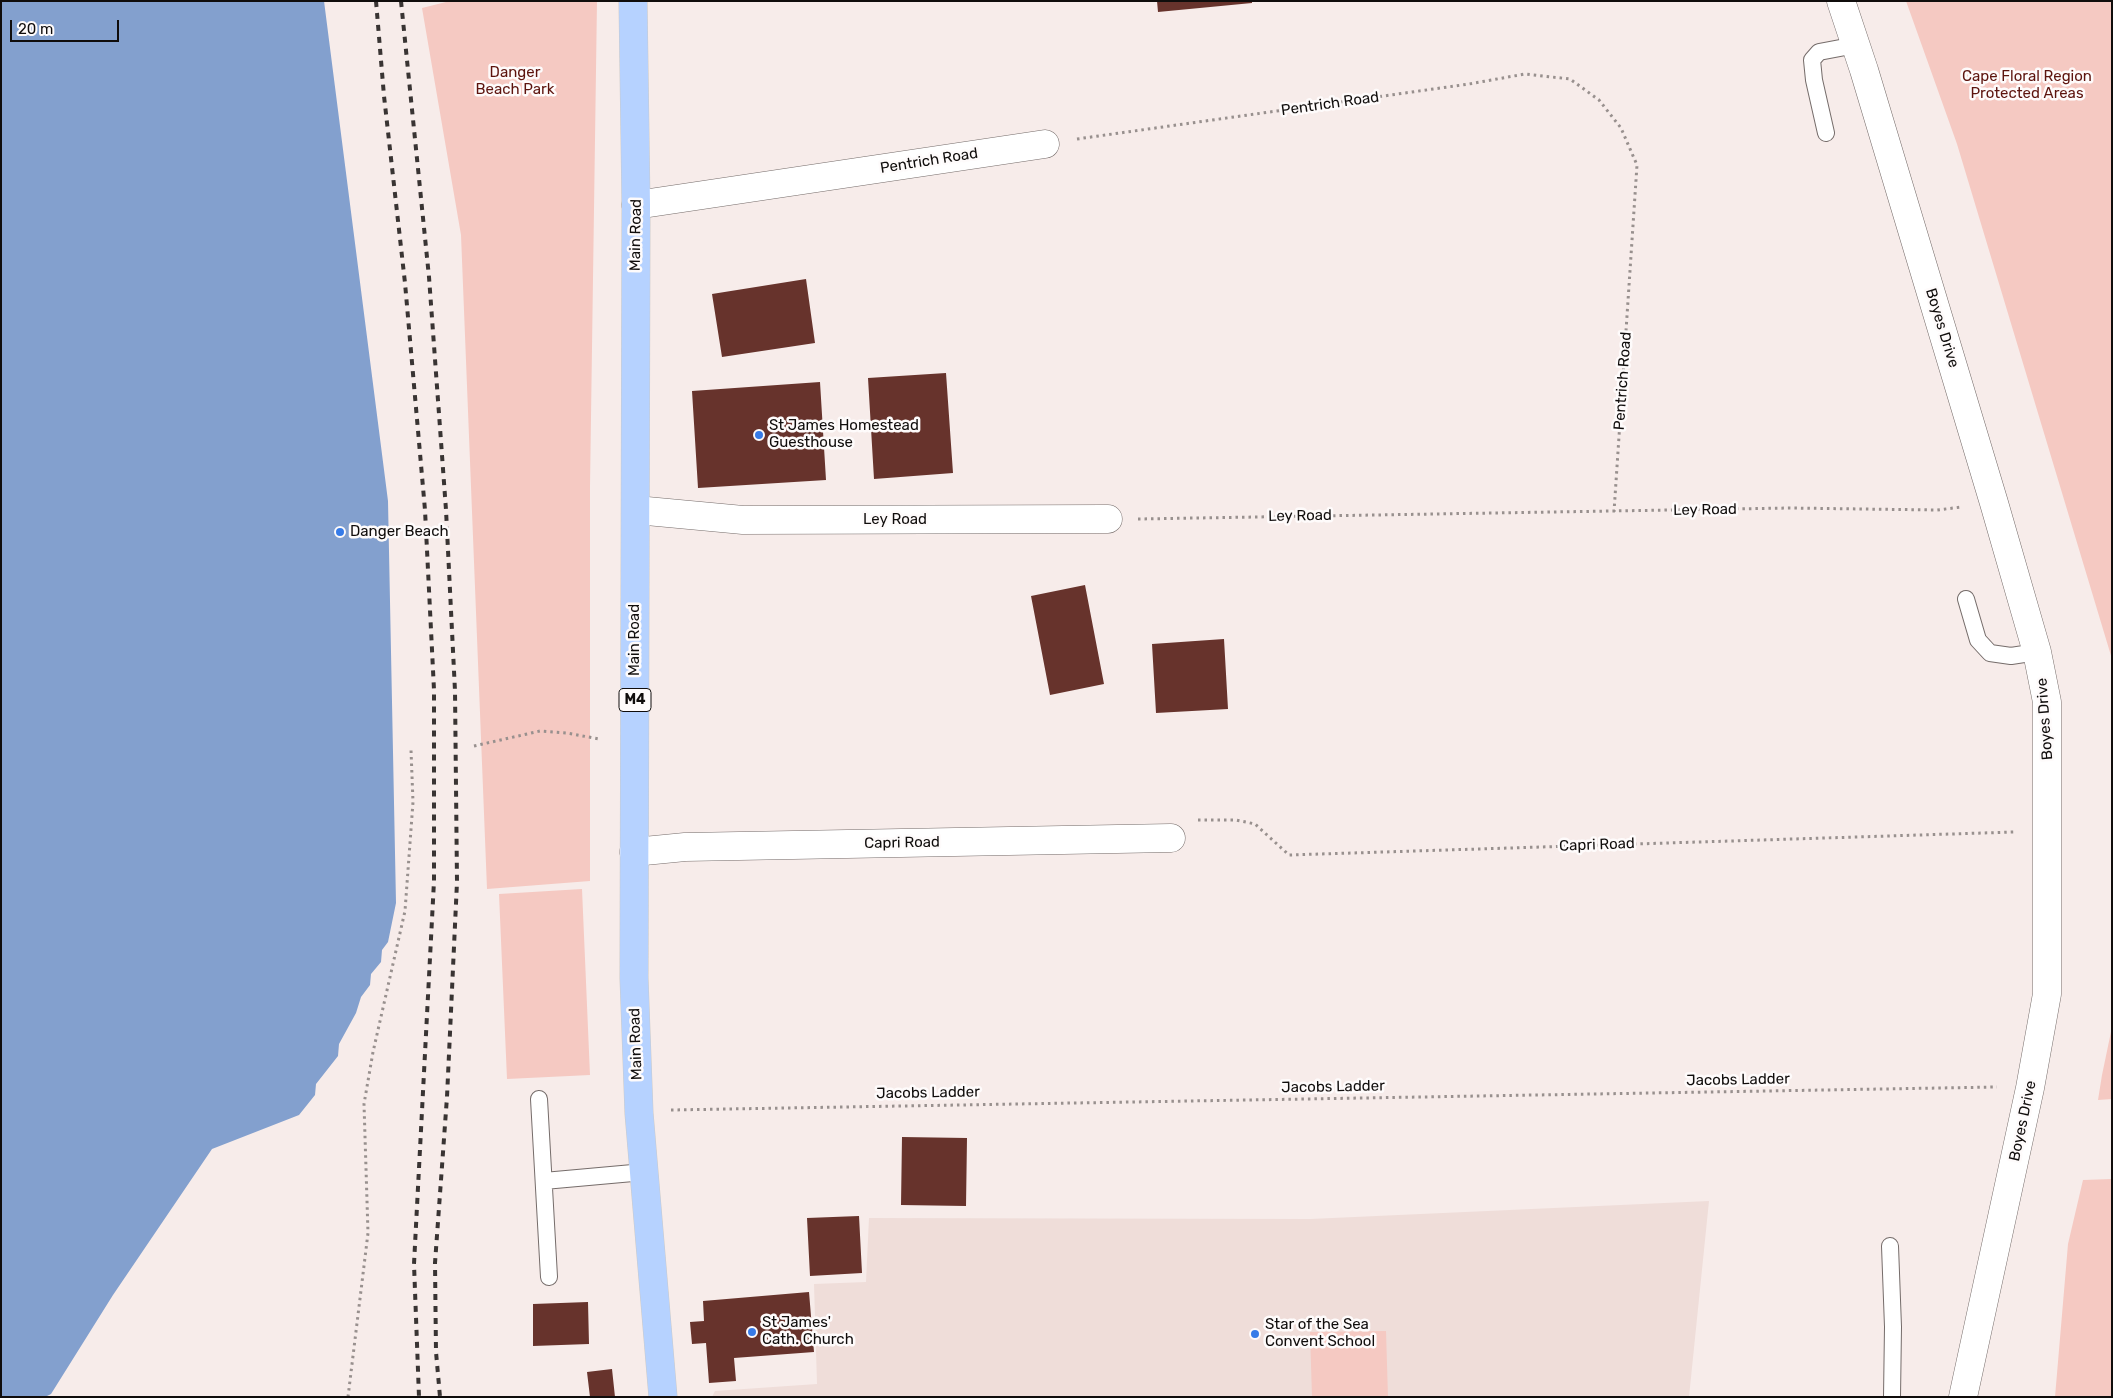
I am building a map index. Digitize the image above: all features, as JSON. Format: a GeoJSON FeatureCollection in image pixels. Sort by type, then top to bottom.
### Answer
{"type":"FeatureCollection","features":[{"type":"Feature","properties":{"kind":"main road","name":"Main Road"},"geometry":{"type":"LineString","coordinates":[[633,1],[636,205],[634,978],[639,1113],[663,1397]]}},
{"type":"Feature","properties":{"kind":"main road","name":"Boyes Drive"},"geometry":{"type":"LineString","coordinates":[[1841,1],[1989,485],[2036,652],[2047,702],[2047,994],[2030,1088],[1963,1397]]}},
{"type":"Feature","properties":{"kind":"main road","name":"Pentrich Road"},"geometry":{"type":"LineString","coordinates":[[636,205],[1045,144]]}},
{"type":"Feature","properties":{"kind":"main road","name":"Ley Road"},"geometry":{"type":"LineString","coordinates":[[636,510],[743,520],[1108,519]]}},
{"type":"Feature","properties":{"kind":"main road","name":"Capri Road"},"geometry":{"type":"LineString","coordinates":[[634,852],[685,847],[1171,838]]}},
{"type":"Feature","properties":{"kind":"lane"},"geometry":{"type":"LineString","coordinates":[[1826,133],[1813,75],[1812,60],[1819,52],[1856,45]]}},
{"type":"Feature","properties":{"kind":"lane"},"geometry":{"type":"LineString","coordinates":[[1966,598],[1978,640],[1990,653],[2011,656],[2036,652]]}},
{"type":"Feature","properties":{"kind":"lane"},"geometry":{"type":"LineString","coordinates":[[539,1099],[549,1277]]}},
{"type":"Feature","properties":{"kind":"lane"},"geometry":{"type":"LineString","coordinates":[[544,1181],[644,1172]]}},
{"type":"Feature","properties":{"kind":"lane"},"geometry":{"type":"LineString","coordinates":[[1890,1246],[1894,1327],[1892,1397]]}},
{"type":"Feature","properties":{"kind":"path","name":"Pentrich Road"},"geometry":{"type":"LineString","coordinates":[[1045,144],[1469,84],[1525,74],[1570,79],[1598,100],[1621,128],[1637,165],[1614,512]]}},
{"type":"Feature","properties":{"kind":"path","name":"Ley Road"},"geometry":{"type":"LineString","coordinates":[[1108,519],[1789,508],[1937,510],[1965,506]]}},
{"type":"Feature","properties":{"kind":"path"},"geometry":{"type":"LineString","coordinates":[[474,746],[540,732],[567,733],[599,739]]}},
{"type":"Feature","properties":{"kind":"path"},"geometry":{"type":"LineString","coordinates":[[348,1397],[368,1233],[364,1104],[373,1052],[405,911],[412,802],[411,750]]}},
{"type":"Feature","properties":{"kind":"path","name":"Capri Road"},"geometry":{"type":"LineString","coordinates":[[1194,820],[1236,820],[1255,824],[1289,855],[2022,832]]}},
{"type":"Feature","properties":{"kind":"path","name":"Jacobs Ladder"},"geometry":{"type":"LineString","coordinates":[[666,1111],[693,1108],[2000,1087]]}},
{"type":"Feature","properties":{"kind":"shaded area","name":"Star of the Sea Convent School"},"geometry":{"type":"Polygon","coordinates":[[[1709,1201],[1689,1397],[712,1397],[715,1391],[817,1384],[814,1284],[866,1282],[869,1218],[1310,1219],[1709,1201]]]}},
{"type":"Feature","properties":{"kind":"green space","name":"Danger Beach Park"},"geometry":{"type":"Polygon","coordinates":[[[450,1],[597,1],[590,486],[590,881],[487,889],[461,235],[422,8],[450,1]]]}},
{"type":"Feature","properties":{"kind":"green space","name":"Cape Floral Region Protected Areas"},"geometry":{"type":"Polygon","coordinates":[[[1906,1],[2112,1],[2112,659],[1957,144],[1906,1]]]}},
{"type":"Feature","properties":{"kind":"green space"},"geometry":{"type":"Polygon","coordinates":[[[582,889],[590,1075],[507,1079],[499,894],[582,889]]]}},
{"type":"Feature","properties":{"kind":"green space"},"geometry":{"type":"Polygon","coordinates":[[[2112,1027],[2112,1099],[2098,1100],[2102,1075],[2112,1027]]]}},
{"type":"Feature","properties":{"kind":"green space"},"geometry":{"type":"Polygon","coordinates":[[[2112,1179],[2112,1397],[2055,1397],[2068,1244],[2083,1180],[2112,1179]]]}},
{"type":"Feature","properties":{"kind":"green space"},"geometry":{"type":"Polygon","coordinates":[[[1386,1331],[1388,1397],[1312,1397],[1310,1332],[1386,1331]]]}},
{"type":"Feature","properties":{"kind":"water"},"geometry":{"type":"Polygon","coordinates":[[[1,1],[324,1],[388,501],[396,903],[388,942],[382,950],[381,962],[371,974],[370,985],[361,997],[356,1013],[339,1044],[338,1056],[316,1084],[315,1095],[299,1115],[212,1149],[113,1295],[51,1394],[45,1397],[1,1397],[1,1]]]}},
{"type":"Feature","properties":{"kind":"building"},"geometry":{"type":"Polygon","coordinates":[[[1157,1],[1252,1],[1252,3],[1158,12],[1157,1]]]}},
{"type":"Feature","properties":{"kind":"building"},"geometry":{"type":"Polygon","coordinates":[[[806,279],[815,343],[722,357],[712,294],[806,279]]]}},
{"type":"Feature","properties":{"kind":"building"},"geometry":{"type":"Polygon","coordinates":[[[946,373],[953,473],[874,479],[868,378],[946,373]]]}},
{"type":"Feature","properties":{"kind":"building","name":"St James Homestead Guesthouse"},"geometry":{"type":"Polygon","coordinates":[[[820,382],[826,480],[698,488],[692,391],[820,382]]]}},
{"type":"Feature","properties":{"kind":"building"},"geometry":{"type":"Polygon","coordinates":[[[1085,585],[1104,684],[1050,695],[1031,596],[1085,585]]]}},
{"type":"Feature","properties":{"kind":"building"},"geometry":{"type":"Polygon","coordinates":[[[1224,639],[1228,709],[1156,713],[1152,644],[1224,639]]]}},
{"type":"Feature","properties":{"kind":"building"},"geometry":{"type":"Polygon","coordinates":[[[902,1137],[967,1138],[966,1206],[901,1205],[902,1137]]]}},
{"type":"Feature","properties":{"kind":"building"},"geometry":{"type":"Polygon","coordinates":[[[859,1216],[862,1273],[810,1276],[807,1218],[859,1216]]]}},
{"type":"Feature","properties":{"kind":"building","name":"St James' Cath. Church"},"geometry":{"type":"Polygon","coordinates":[[[809,1292],[814,1352],[734,1358],[736,1381],[709,1383],[706,1343],[692,1344],[690,1322],[704,1321],[703,1301],[809,1292]]]}},
{"type":"Feature","properties":{"kind":"building"},"geometry":{"type":"Polygon","coordinates":[[[588,1302],[589,1344],[533,1346],[533,1304],[588,1302]]]}},
{"type":"Feature","properties":{"kind":"building"},"geometry":{"type":"Polygon","coordinates":[[[612,1369],[615,1397],[590,1397],[587,1372],[612,1369]]]}},
{"type":"Feature","properties":{"kind":"railway"},"geometry":{"type":"LineString","coordinates":[[376,1],[384,96],[405,283],[425,510],[434,690],[434,881],[414,1264],[419,1397]]}},
{"type":"Feature","properties":{"kind":"railway"},"geometry":{"type":"LineString","coordinates":[[401,1],[429,277],[446,510],[455,691],[457,882],[447,1097],[435,1263],[436,1352],[440,1397]]}},
{"type":"Feature","properties":{"kind":"place","name":"St James Homestead Guesthouse"},"geometry":{"type":"Point","coordinates":[759,435]}},
{"type":"Feature","properties":{"kind":"place","name":"Danger Beach"},"geometry":{"type":"Point","coordinates":[340,532]}},
{"type":"Feature","properties":{"kind":"place","name":"St James' Cath. Church"},"geometry":{"type":"Point","coordinates":[752,1332]}},
{"type":"Feature","properties":{"kind":"place","name":"Star of the Sea Convent School"},"geometry":{"type":"Point","coordinates":[1255,1334]}}]}
